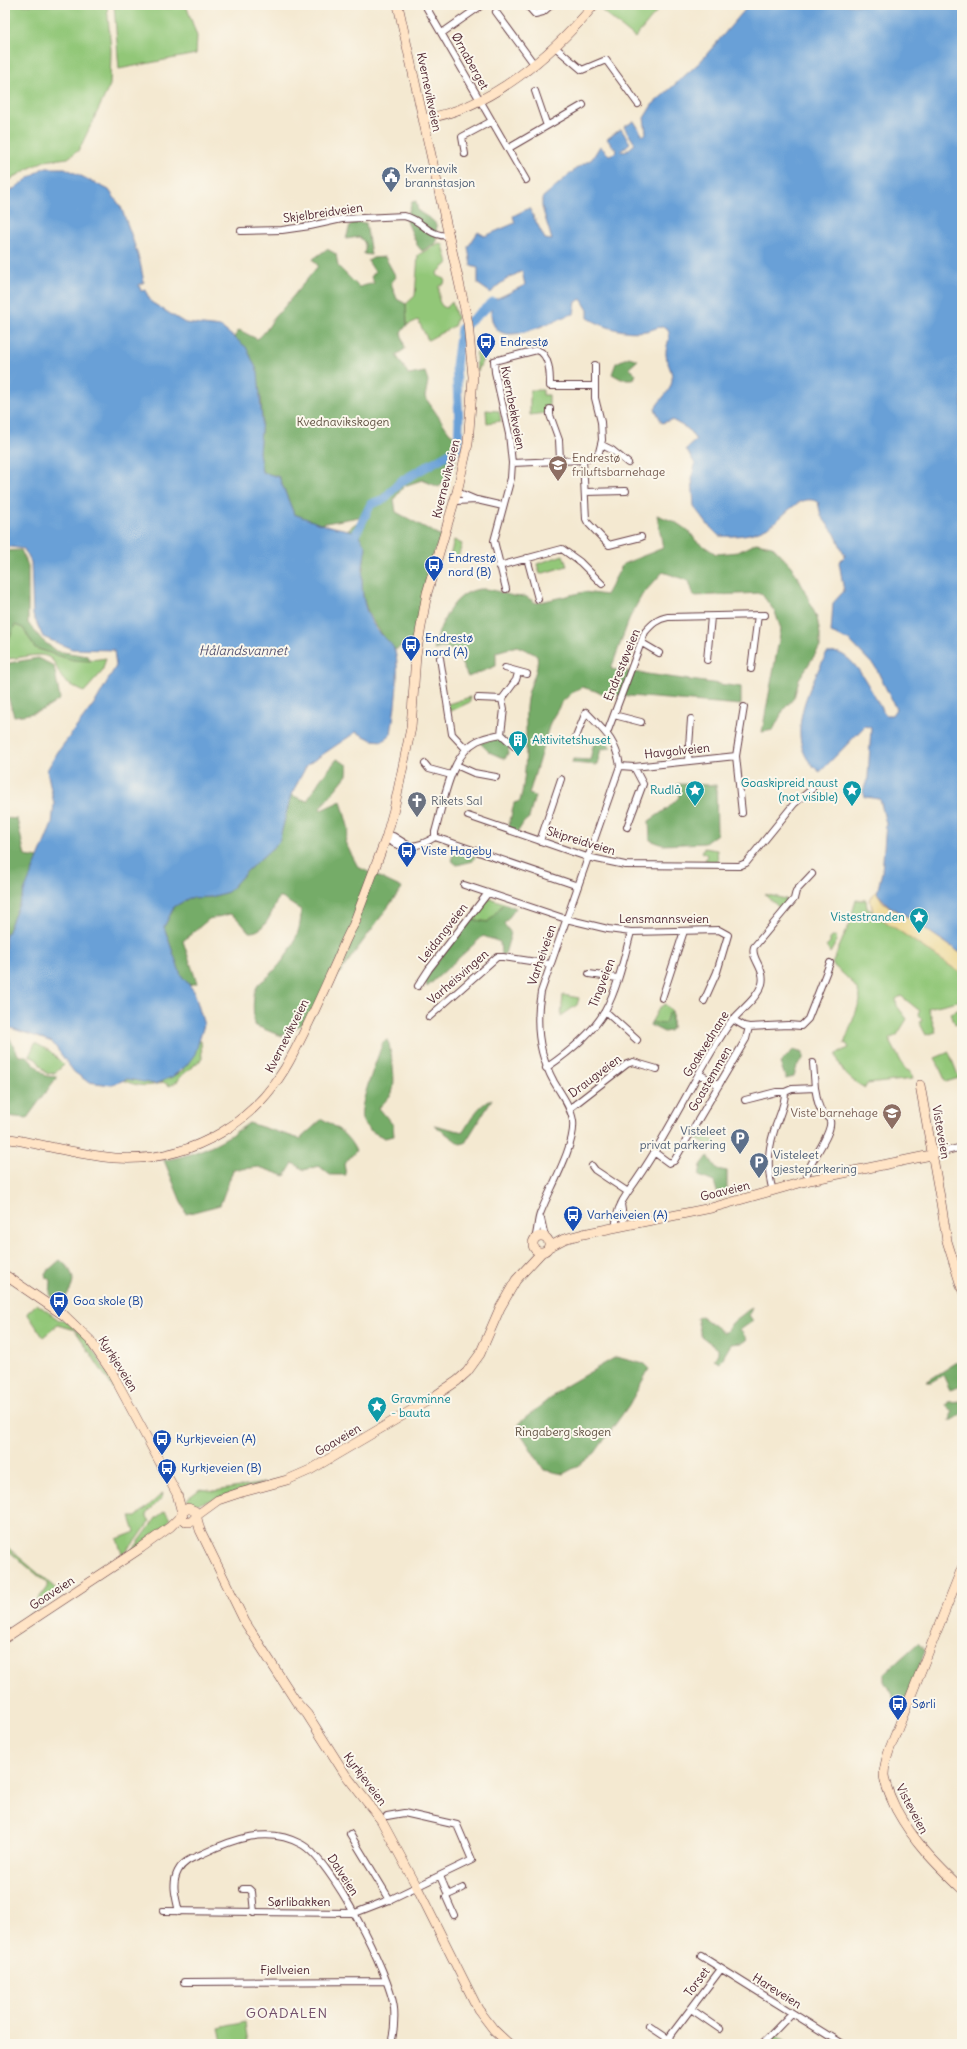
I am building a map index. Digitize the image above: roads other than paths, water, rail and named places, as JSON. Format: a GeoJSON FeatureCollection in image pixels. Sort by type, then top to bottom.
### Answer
{"type":"FeatureCollection","features":[{"type":"Feature","properties":{"kind":"main road","name":"Kvernevikveien"},"geometry":{"type":"LineString","coordinates":[[5,1138],[100,1156],[143,1158],[166,1155],[189,1149],[221,1134],[254,1108],[280,1076],[300,1040],[374,884],[390,839],[407,780],[412,736],[411,728],[416,655],[426,593],[457,492],[468,444],[473,377],[468,323],[398,5]]}},
{"type":"Feature","properties":{"kind":"main road"},"geometry":{"type":"LineString","coordinates":[[423,119],[446,114],[479,99],[534,64],[555,47],[594,5]]}},
{"type":"Feature","properties":{"kind":"main road","name":"Visteveien"},"geometry":{"type":"LineString","coordinates":[[920,1085],[919,1097],[937,1178],[948,1246],[962,1289]]}},
{"type":"Feature","properties":{"kind":"main road","name":"Goaveien"},"geometry":{"type":"LineString","coordinates":[[524,1270],[534,1242],[539,1236],[547,1241],[564,1240],[620,1225],[711,1208],[810,1180],[932,1155]]}},
{"type":"Feature","properties":{"kind":"main road","name":"Goaveien"},"geometry":{"type":"LineString","coordinates":[[5,1638],[189,1515],[211,1504],[239,1493],[287,1480],[310,1470],[445,1390],[467,1372],[480,1354],[500,1308],[524,1270],[540,1253],[545,1252],[547,1241]]}},
{"type":"Feature","properties":{"kind":"main road"},"geometry":{"type":"LineString","coordinates":[[534,1242],[536,1252],[540,1253]]}},
{"type":"Feature","properties":{"kind":"main road","name":"Kyrkjeveien"},"geometry":{"type":"LineString","coordinates":[[5,1275],[65,1316],[90,1340],[111,1370],[177,1494],[200,1530],[252,1633],[297,1703],[307,1714],[345,1774],[381,1820],[418,1887],[478,2009],[494,2030],[509,2044]]}},
{"type":"Feature","properties":{"kind":"main road","name":"Visteveien"},"geometry":{"type":"LineString","coordinates":[[962,1568],[890,1748],[884,1774],[891,1799],[912,1838],[935,1863],[962,1888]]}},
{"type":"Feature","properties":{"kind":"street","name":"Ørnaberget"},"geometry":{"type":"LineString","coordinates":[[425,5],[509,148],[526,180]]}},
{"type":"Feature","properties":{"kind":"street","name":"Ørnaberget"},"geometry":{"type":"LineString","coordinates":[[442,33],[482,5]]}},
{"type":"Feature","properties":{"kind":"street"},"geometry":{"type":"LineString","coordinates":[[527,5],[535,14],[543,12],[551,5]]}},
{"type":"Feature","properties":{"kind":"street"},"geometry":{"type":"LineString","coordinates":[[496,12],[534,64]]}},
{"type":"Feature","properties":{"kind":"street"},"geometry":{"type":"LineString","coordinates":[[555,47],[582,70],[606,60],[638,104]]}},
{"type":"Feature","properties":{"kind":"street"},"geometry":{"type":"LineString","coordinates":[[534,91],[547,126]]}},
{"type":"Feature","properties":{"kind":"street"},"geometry":{"type":"LineString","coordinates":[[509,148],[582,105]]}},
{"type":"Feature","properties":{"kind":"street"},"geometry":{"type":"LineString","coordinates":[[466,154],[462,137],[492,121]]}},
{"type":"Feature","properties":{"kind":"street","name":"Skjelbreidveien"},"geometry":{"type":"LineString","coordinates":[[241,230],[282,230],[342,219],[404,216],[411,217],[435,234],[450,236]]}},
{"type":"Feature","properties":{"kind":"street","name":"Kvernbekkveien"},"geometry":{"type":"LineString","coordinates":[[506,589],[499,566],[494,541],[510,478],[512,463],[509,434],[495,372],[494,361],[537,350],[544,355],[547,360],[550,386],[594,386]]}},
{"type":"Feature","properties":{"kind":"street"},"geometry":{"type":"LineString","coordinates":[[512,463],[583,460],[595,456],[602,446],[601,422],[595,401],[595,365]]}},
{"type":"Feature","properties":{"kind":"street"},"geometry":{"type":"LineString","coordinates":[[550,409],[550,415],[558,440],[560,460]]}},
{"type":"Feature","properties":{"kind":"street"},"geometry":{"type":"LineString","coordinates":[[602,446],[612,450],[628,464]]}},
{"type":"Feature","properties":{"kind":"street"},"geometry":{"type":"LineString","coordinates":[[583,460],[586,519],[594,530],[609,545],[641,536]]}},
{"type":"Feature","properties":{"kind":"street"},"geometry":{"type":"LineString","coordinates":[[585,492],[626,490]]}},
{"type":"Feature","properties":{"kind":"street"},"geometry":{"type":"LineString","coordinates":[[457,492],[477,500],[503,506]]}},
{"type":"Feature","properties":{"kind":"street"},"geometry":{"type":"LineString","coordinates":[[454,501],[477,500]]}},
{"type":"Feature","properties":{"kind":"street"},"geometry":{"type":"LineString","coordinates":[[499,566],[562,549],[580,562],[602,584]]}},
{"type":"Feature","properties":{"kind":"street"},"geometry":{"type":"LineString","coordinates":[[527,558],[538,599]]}},
{"type":"Feature","properties":{"kind":"street"},"geometry":{"type":"LineString","coordinates":[[751,669],[758,615]]}},
{"type":"Feature","properties":{"kind":"street","name":"Endrestøveien"},"geometry":{"type":"LineString","coordinates":[[608,733],[648,628],[662,618],[765,615]]}},
{"type":"Feature","properties":{"kind":"street"},"geometry":{"type":"LineString","coordinates":[[707,660],[711,616]]}},
{"type":"Feature","properties":{"kind":"street"},"geometry":{"type":"LineString","coordinates":[[642,643],[660,653]]}},
{"type":"Feature","properties":{"kind":"street"},"geometry":{"type":"LineString","coordinates":[[440,658],[452,734],[466,749]]}},
{"type":"Feature","properties":{"kind":"street"},"geometry":{"type":"LineString","coordinates":[[505,668],[518,673],[527,674]]}},
{"type":"Feature","properties":{"kind":"street"},"geometry":{"type":"LineString","coordinates":[[501,734],[504,709],[502,699],[516,680],[518,673]]}},
{"type":"Feature","properties":{"kind":"street"},"geometry":{"type":"LineString","coordinates":[[478,698],[502,699]]}},
{"type":"Feature","properties":{"kind":"street"},"geometry":{"type":"LineString","coordinates":[[742,813],[736,756],[744,707]]}},
{"type":"Feature","properties":{"kind":"street"},"geometry":{"type":"LineString","coordinates":[[574,742],[586,712],[608,733],[618,751],[620,766]]}},
{"type":"Feature","properties":{"kind":"street"},"geometry":{"type":"LineString","coordinates":[[614,715],[641,722]]}},
{"type":"Feature","properties":{"kind":"street"},"geometry":{"type":"LineString","coordinates":[[688,760],[692,719]]}},
{"type":"Feature","properties":{"kind":"street"},"geometry":{"type":"LineString","coordinates":[[435,837],[435,832],[451,775],[466,749],[476,741],[486,736],[501,734]]}},
{"type":"Feature","properties":{"kind":"street"},"geometry":{"type":"LineString","coordinates":[[501,734],[514,746]]}},
{"type":"Feature","properties":{"kind":"street","name":"Havgolveien"},"geometry":{"type":"LineString","coordinates":[[620,766],[634,767],[736,756]]}},
{"type":"Feature","properties":{"kind":"street"},"geometry":{"type":"LineString","coordinates":[[425,764],[429,769],[451,775]]}},
{"type":"Feature","properties":{"kind":"street"},"geometry":{"type":"LineString","coordinates":[[456,765],[474,773],[496,777]]}},
{"type":"Feature","properties":{"kind":"street","name":"Varheiveien"},"geometry":{"type":"LineString","coordinates":[[534,1242],[541,1212],[572,1136],[573,1121],[570,1109],[546,1068],[537,1030],[537,1012],[550,964],[620,766]]}},
{"type":"Feature","properties":{"kind":"street"},"geometry":{"type":"LineString","coordinates":[[627,827],[643,784],[634,767]]}},
{"type":"Feature","properties":{"kind":"street"},"geometry":{"type":"LineString","coordinates":[[540,841],[562,779]]}},
{"type":"Feature","properties":{"kind":"street","name":"Skipreidveien"},"geometry":{"type":"LineString","coordinates":[[468,816],[587,857],[625,865],[739,866],[746,863],[794,804],[812,789]]}},
{"type":"Feature","properties":{"kind":"street"},"geometry":{"type":"LineString","coordinates":[[390,839],[402,847],[435,837],[578,886]]}},
{"type":"Feature","properties":{"kind":"street","name":"Goakvednane"},"geometry":{"type":"LineString","coordinates":[[620,1225],[615,1218],[621,1203],[654,1152],[732,1019],[755,995],[761,986],[763,978],[761,969],[754,956],[754,947],[794,899],[796,891],[812,874]]}},
{"type":"Feature","properties":{"kind":"street","name":"Lensmannsveien"},"geometry":{"type":"LineString","coordinates":[[464,885],[566,919],[608,929],[631,932],[719,930],[728,935],[717,972],[704,1000]]}},
{"type":"Feature","properties":{"kind":"street","name":"Leidangveien"},"geometry":{"type":"LineString","coordinates":[[418,986],[429,968],[488,893]]}},
{"type":"Feature","properties":{"kind":"street"},"geometry":{"type":"LineString","coordinates":[[662,998],[684,931]]}},
{"type":"Feature","properties":{"kind":"street","name":"Tingveien"},"geometry":{"type":"LineString","coordinates":[[546,1068],[587,1036],[605,1011],[631,932]]}},
{"type":"Feature","properties":{"kind":"street","name":"Varheisvingen"},"geometry":{"type":"LineString","coordinates":[[429,1017],[497,957],[550,964]]}},
{"type":"Feature","properties":{"kind":"street"},"geometry":{"type":"LineString","coordinates":[[732,1019],[744,1026],[749,1027],[797,1026],[806,1023],[830,963]]}},
{"type":"Feature","properties":{"kind":"street"},"geometry":{"type":"LineString","coordinates":[[589,974],[617,978]]}},
{"type":"Feature","properties":{"kind":"street"},"geometry":{"type":"LineString","coordinates":[[605,1011],[637,1040]]}},
{"type":"Feature","properties":{"kind":"street","name":"Goastemmen"},"geometry":{"type":"LineString","coordinates":[[654,1152],[669,1163],[674,1161],[746,1039],[749,1027]]}},
{"type":"Feature","properties":{"kind":"street","name":"Draugveien"},"geometry":{"type":"LineString","coordinates":[[570,1109],[627,1064],[633,1062],[657,1069]]}},
{"type":"Feature","properties":{"kind":"street"},"geometry":{"type":"LineString","coordinates":[[807,1174],[811,1162],[824,1141],[830,1125],[830,1120],[819,1106],[815,1088],[813,1063]]}},
{"type":"Feature","properties":{"kind":"street"},"geometry":{"type":"LineString","coordinates":[[699,1074],[719,1085]]}},
{"type":"Feature","properties":{"kind":"street"},"geometry":{"type":"LineString","coordinates":[[745,1100],[776,1092],[785,1092],[792,1089],[815,1088]]}},
{"type":"Feature","properties":{"kind":"street"},"geometry":{"type":"LineString","coordinates":[[774,1191],[768,1171],[771,1141],[785,1102],[785,1092]]}},
{"type":"Feature","properties":{"kind":"street","name":"Goaveien"},"geometry":{"type":"LineString","coordinates":[[932,1155],[962,1147]]}},
{"type":"Feature","properties":{"kind":"street"},"geometry":{"type":"LineString","coordinates":[[592,1166],[595,1170],[628,1192]]}},
{"type":"Feature","properties":{"kind":"street"},"geometry":{"type":"LineString","coordinates":[[541,1212],[547,1241]]}},
{"type":"Feature","properties":{"kind":"street","name":"Sørlibakken"},"geometry":{"type":"LineString","coordinates":[[163,1911],[355,1913],[390,1900],[472,1860],[457,1825],[404,1813],[387,1816]]}},
{"type":"Feature","properties":{"kind":"street"},"geometry":{"type":"LineString","coordinates":[[350,1834],[390,1900]]}},
{"type":"Feature","properties":{"kind":"street","name":"Dalveien"},"geometry":{"type":"LineString","coordinates":[[180,1912],[174,1890],[175,1879],[179,1869],[186,1862],[232,1840],[262,1835],[289,1839],[310,1849],[318,1857],[355,1913],[386,1981],[394,2007],[394,2033],[391,2044]]}},
{"type":"Feature","properties":{"kind":"street"},"geometry":{"type":"LineString","coordinates":[[440,1876],[448,1895],[446,1897],[447,1901],[454,1915]]}},
{"type":"Feature","properties":{"kind":"street"},"geometry":{"type":"LineString","coordinates":[[448,1895],[463,1888]]}},
{"type":"Feature","properties":{"kind":"street","name":"Sørlibakken"},"geometry":{"type":"LineString","coordinates":[[243,1889],[249,1889],[252,1892],[254,1913]]}},
{"type":"Feature","properties":{"kind":"street","name":"Hareveien"},"geometry":{"type":"LineString","coordinates":[[701,1956],[842,2044]]}},
{"type":"Feature","properties":{"kind":"street","name":"Torset"},"geometry":{"type":"LineString","coordinates":[[649,2026],[671,2042],[691,2009],[721,1969]]}},
{"type":"Feature","properties":{"kind":"street","name":"Fjellveien"},"geometry":{"type":"LineString","coordinates":[[184,1982],[386,1981]]}},
{"type":"Feature","properties":{"kind":"street","name":"Torset"},"geometry":{"type":"LineString","coordinates":[[691,2009],[720,2029]]}},
{"type":"Feature","properties":{"kind":"street"},"geometry":{"type":"LineString","coordinates":[[762,2044],[792,2013]]}},
{"type":"Feature","properties":{"kind":"water"},"geometry":{"type":"Polygon","coordinates":[[[749,5],[962,5],[962,954],[905,915],[889,906],[877,893],[882,872],[886,824],[880,799],[865,797],[863,791],[868,778],[871,728],[865,726],[820,772],[808,760],[802,746],[800,731],[806,698],[827,653],[839,653],[847,657],[860,672],[886,715],[892,715],[896,709],[876,668],[850,641],[831,633],[833,603],[844,591],[839,562],[845,556],[835,534],[821,516],[818,502],[811,500],[798,503],[774,523],[756,532],[738,536],[719,536],[694,507],[692,477],[695,464],[686,449],[696,440],[688,429],[672,420],[662,423],[655,409],[668,391],[672,381],[666,355],[669,337],[669,331],[667,328],[659,327],[646,331],[631,332],[601,325],[588,318],[588,310],[581,299],[576,302],[574,314],[524,332],[511,334],[500,332],[493,324],[491,309],[495,304],[492,301],[525,285],[522,271],[501,283],[491,293],[478,284],[478,268],[471,266],[468,247],[478,232],[485,236],[515,223],[513,216],[529,208],[545,239],[552,240],[542,207],[542,198],[578,167],[592,159],[600,146],[609,155],[615,153],[616,150],[607,139],[621,129],[630,143],[621,151],[625,152],[635,144],[624,127],[634,121],[643,136],[646,133],[644,118],[652,105],[700,62],[749,5]]]}},
{"type":"Feature","properties":{"kind":"water","name":"Hålandsvannet"},"geometry":{"type":"Polygon","coordinates":[[[43,168],[65,168],[109,190],[121,207],[140,262],[144,282],[139,285],[141,291],[145,290],[151,302],[185,323],[221,327],[246,347],[258,372],[262,420],[259,452],[262,472],[279,477],[294,514],[320,524],[357,532],[366,547],[362,588],[366,608],[375,627],[395,651],[397,659],[396,692],[391,734],[383,741],[372,740],[356,732],[307,765],[291,795],[279,842],[246,872],[228,892],[211,897],[189,898],[174,907],[164,927],[181,975],[194,991],[204,1025],[195,1054],[186,1066],[172,1077],[155,1084],[127,1079],[111,1085],[88,1082],[74,1072],[52,1042],[5,1026],[5,938],[52,824],[54,804],[47,770],[57,753],[96,701],[116,666],[114,650],[72,649],[43,637],[33,615],[31,562],[24,549],[5,546],[5,195],[43,168]]]}},
{"type":"Feature","properties":{"kind":"waterway"},"geometry":{"type":"LineString","coordinates":[[357,532],[371,504],[384,499],[400,482],[455,450],[458,446],[459,421],[456,366],[461,329],[493,302]]}},
{"type":"Feature","properties":{"kind":"place","name":"Kvernevik brannstasjon"},"geometry":{"type":"Point","coordinates":[391,193]}},
{"type":"Feature","properties":{"kind":"place","name":"Endrestø"},"geometry":{"type":"Point","coordinates":[486,359]}},
{"type":"Feature","properties":{"kind":"place","name":"Endrestø friluftsbarnehage"},"geometry":{"type":"Point","coordinates":[558,482]}},
{"type":"Feature","properties":{"kind":"place","name":"Endrestø nord (B)"},"geometry":{"type":"Point","coordinates":[434,582]}},
{"type":"Feature","properties":{"kind":"place","name":"Endrestø nord (A)"},"geometry":{"type":"Point","coordinates":[411,662]}},
{"type":"Feature","properties":{"kind":"place","name":"Aktivitetshuset"},"geometry":{"type":"Point","coordinates":[518,757]}},
{"type":"Feature","properties":{"kind":"place","name":"Rudlå"},"geometry":{"type":"Point","coordinates":[695,807]}},
{"type":"Feature","properties":{"kind":"place","name":"Goaskipreid naust (not visible)"},"geometry":{"type":"Point","coordinates":[852,807]}},
{"type":"Feature","properties":{"kind":"place","name":"Rikets Sal"},"geometry":{"type":"Point","coordinates":[417,818]}},
{"type":"Feature","properties":{"kind":"place","name":"Viste Hageby"},"geometry":{"type":"Point","coordinates":[407,868]}},
{"type":"Feature","properties":{"kind":"place","name":"Vistestranden"},"geometry":{"type":"Point","coordinates":[919,934]}},
{"type":"Feature","properties":{"kind":"place","name":"Viste barnehage"},"geometry":{"type":"Point","coordinates":[892,1130]}},
{"type":"Feature","properties":{"kind":"place","name":"Visteleet privat parkering"},"geometry":{"type":"Point","coordinates":[740,1155]}},
{"type":"Feature","properties":{"kind":"place","name":"Visteleet gjesteparkering"},"geometry":{"type":"Point","coordinates":[759,1179]}},
{"type":"Feature","properties":{"kind":"place","name":"Varheiveien (A)"},"geometry":{"type":"Point","coordinates":[573,1232]}},
{"type":"Feature","properties":{"kind":"place","name":"Goa skole (B)"},"geometry":{"type":"Point","coordinates":[59,1318]}},
{"type":"Feature","properties":{"kind":"place","name":"Gravminne - bauta"},"geometry":{"type":"Point","coordinates":[377,1423]}},
{"type":"Feature","properties":{"kind":"place","name":"Kyrkjeveien (A)"},"geometry":{"type":"Point","coordinates":[162,1456]}},
{"type":"Feature","properties":{"kind":"place","name":"Kyrkjeveien (B)"},"geometry":{"type":"Point","coordinates":[167,1485]}},
{"type":"Feature","properties":{"kind":"place","name":"Sørli"},"geometry":{"type":"Point","coordinates":[898,1721]}},
{"type":"Feature","properties":{"kind":"district","name":"GOADALEN"},"geometry":{"type":"Point","coordinates":[287,2013]}},
{"type":"Feature","properties":{"kind":"park label","name":"Kvednavikskogen"},"geometry":{"type":"Point","coordinates":[343,422]}},
{"type":"Feature","properties":{"kind":"park label","name":"Ringaberg skogen"},"geometry":{"type":"Point","coordinates":[563,1432]}}]}
